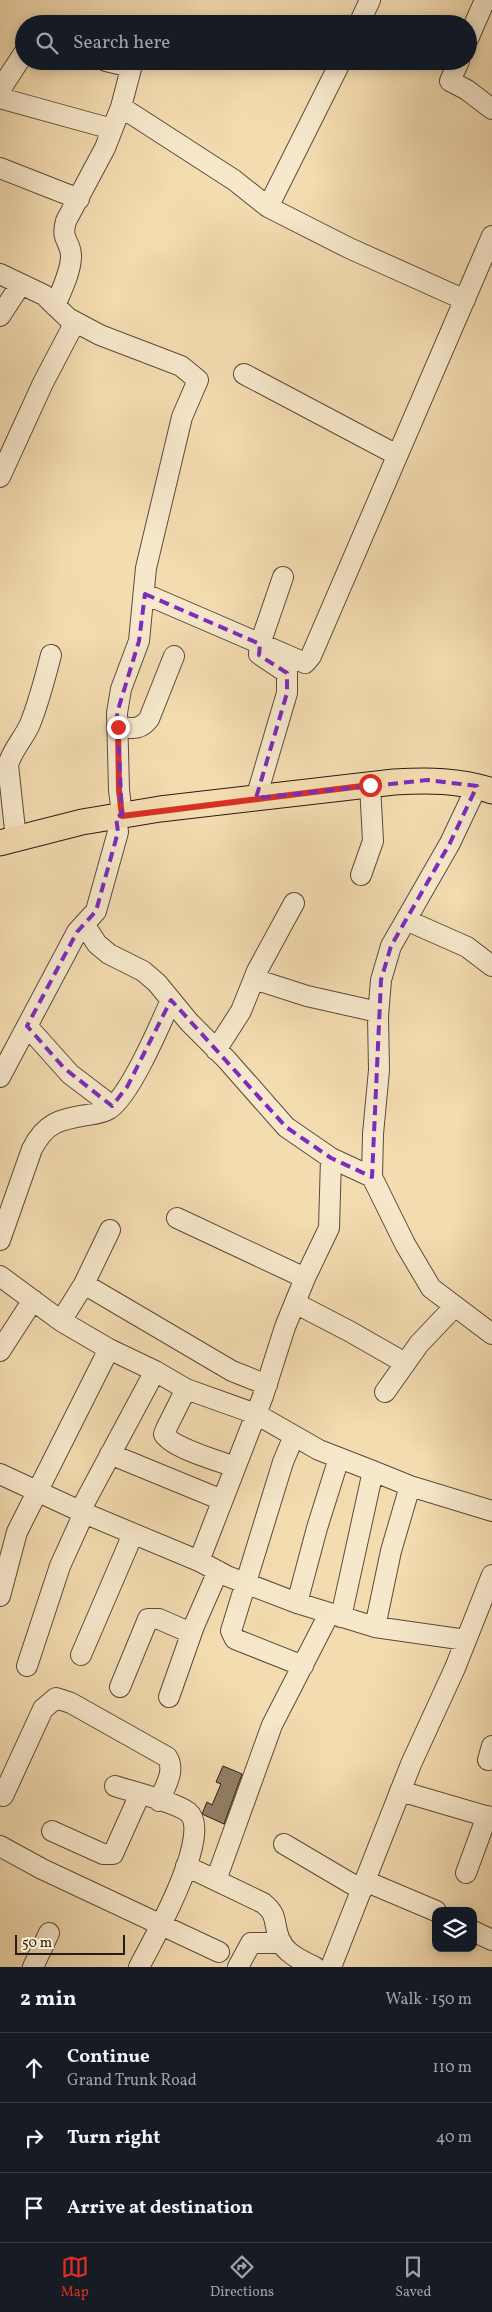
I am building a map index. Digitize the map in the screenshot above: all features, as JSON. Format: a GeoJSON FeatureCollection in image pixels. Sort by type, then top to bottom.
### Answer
{"type":"FeatureCollection","features":[{"type":"Feature","properties":{"kind":"main road"},"geometry":{"type":"LineString","coordinates":[[8,841],[82,822],[119,816],[370,785],[428,780],[485,789]]}},
{"type":"Feature","properties":{"kind":"street"},"geometry":{"type":"LineString","coordinates":[[363,15],[370,0]]}},
{"type":"Feature","properties":{"kind":"street"},"geometry":{"type":"LineString","coordinates":[[477,18],[485,0]]}},
{"type":"Feature","properties":{"kind":"street"},"geometry":{"type":"LineString","coordinates":[[0,90],[15,68]]}},
{"type":"Feature","properties":{"kind":"street"},"geometry":{"type":"LineString","coordinates":[[55,306],[69,272],[71,257],[71,247],[64,239],[63,231],[66,221],[112,129],[121,107],[130,70]]}},
{"type":"Feature","properties":{"kind":"street"},"geometry":{"type":"LineString","coordinates":[[268,207],[336,70]]}},
{"type":"Feature","properties":{"kind":"street"},"geometry":{"type":"LineString","coordinates":[[455,70],[450,81],[467,90],[492,110]]}},
{"type":"Feature","properties":{"kind":"street"},"geometry":{"type":"LineString","coordinates":[[0,98],[112,129]]}},
{"type":"Feature","properties":{"kind":"street"},"geometry":{"type":"LineString","coordinates":[[121,107],[234,180],[268,207],[349,248],[465,300]]}},
{"type":"Feature","properties":{"kind":"street"},"geometry":{"type":"LineString","coordinates":[[0,168],[79,198]]}},
{"type":"Feature","properties":{"kind":"street"},"geometry":{"type":"LineString","coordinates":[[145,594],[305,663],[311,656],[492,236]]}},
{"type":"Feature","properties":{"kind":"street"},"geometry":{"type":"LineString","coordinates":[[0,274],[44,295],[74,322],[100,336],[181,366],[198,380],[182,417],[146,568],[139,641],[121,690],[117,713],[118,832],[105,883],[96,911],[77,932],[0,1077]]}},
{"type":"Feature","properties":{"kind":"street"},"geometry":{"type":"LineString","coordinates":[[0,316],[21,284]]}},
{"type":"Feature","properties":{"kind":"street"},"geometry":{"type":"LineString","coordinates":[[0,477],[43,382],[74,322]]}},
{"type":"Feature","properties":{"kind":"street"},"geometry":{"type":"LineString","coordinates":[[244,374],[397,456]]}},
{"type":"Feature","properties":{"kind":"street"},"geometry":{"type":"LineString","coordinates":[[256,798],[287,692],[287,673],[259,654],[260,644],[283,577]]}},
{"type":"Feature","properties":{"kind":"street"},"geometry":{"type":"LineString","coordinates":[[8,841],[8,765],[10,755],[23,740],[31,722],[51,656]]}},
{"type":"Feature","properties":{"kind":"street"},"geometry":{"type":"LineString","coordinates":[[118,727],[136,728],[144,726],[149,719],[174,656]]}},
{"type":"Feature","properties":{"kind":"street"},"geometry":{"type":"LineString","coordinates":[[361,875],[373,841],[370,785]]}},
{"type":"Feature","properties":{"kind":"street"},"geometry":{"type":"LineString","coordinates":[[485,789],[450,843],[406,920],[392,946],[381,980],[378,1012],[379,1070],[373,1134],[372,1178],[404,1244],[432,1288],[492,1334]]}},
{"type":"Feature","properties":{"kind":"street"},"geometry":{"type":"LineString","coordinates":[[216,1050],[241,1011],[254,979],[294,903]]}},
{"type":"Feature","properties":{"kind":"street"},"geometry":{"type":"LineString","coordinates":[[406,920],[467,947],[492,966]]}},
{"type":"Feature","properties":{"kind":"street"},"geometry":{"type":"LineString","coordinates":[[84,924],[97,944],[109,954],[143,971],[156,983],[286,1126],[331,1158],[372,1178]]}},
{"type":"Feature","properties":{"kind":"street"},"geometry":{"type":"LineString","coordinates":[[254,979],[307,996],[378,1012]]}},
{"type":"Feature","properties":{"kind":"street"},"geometry":{"type":"LineString","coordinates":[[0,1240],[32,1149],[39,1135],[47,1127],[57,1122],[98,1113],[112,1106],[127,1087],[171,1000]]}},
{"type":"Feature","properties":{"kind":"street"},"geometry":{"type":"LineString","coordinates":[[27,1026],[70,1074],[112,1106]]}},
{"type":"Feature","properties":{"kind":"street"},"geometry":{"type":"LineString","coordinates":[[199,1561],[267,1386],[295,1303],[329,1228],[331,1158]]}},
{"type":"Feature","properties":{"kind":"street"},"geometry":{"type":"LineString","coordinates":[[177,1218],[305,1278]]}},
{"type":"Feature","properties":{"kind":"street"},"geometry":{"type":"LineString","coordinates":[[61,1320],[84,1284],[110,1230]]}},
{"type":"Feature","properties":{"kind":"street"},"geometry":{"type":"LineString","coordinates":[[0,1276],[61,1320],[109,1349],[155,1371],[186,1389],[256,1414],[294,1436],[339,1458],[410,1486],[492,1511]]}},
{"type":"Feature","properties":{"kind":"street"},"geometry":{"type":"LineString","coordinates":[[84,1284],[232,1371],[267,1386]]}},
{"type":"Feature","properties":{"kind":"street"},"geometry":{"type":"LineString","coordinates":[[0,1351],[33,1300]]}},
{"type":"Feature","properties":{"kind":"street"},"geometry":{"type":"LineString","coordinates":[[295,1303],[349,1330],[405,1363]]}},
{"type":"Feature","properties":{"kind":"street"},"geometry":{"type":"LineString","coordinates":[[385,1392],[419,1344],[455,1306]]}},
{"type":"Feature","properties":{"kind":"street"},"geometry":{"type":"LineString","coordinates":[[0,1596],[17,1532],[109,1349]]}},
{"type":"Feature","properties":{"kind":"street"},"geometry":{"type":"LineString","coordinates":[[27,1666],[60,1566],[82,1512],[110,1454],[155,1371]]}},
{"type":"Feature","properties":{"kind":"street"},"geometry":{"type":"LineString","coordinates":[[186,1389],[166,1429],[164,1434],[166,1438],[235,1467]]}},
{"type":"Feature","properties":{"kind":"street"},"geometry":{"type":"LineString","coordinates":[[294,1436],[283,1462],[261,1538],[234,1619],[232,1636],[244,1644],[304,1666]]}},
{"type":"Feature","properties":{"kind":"street"},"geometry":{"type":"LineString","coordinates":[[110,1454],[222,1500]]}},
{"type":"Feature","properties":{"kind":"street"},"geometry":{"type":"LineString","coordinates":[[297,1603],[317,1528],[339,1458]]}},
{"type":"Feature","properties":{"kind":"street"},"geometry":{"type":"LineString","coordinates":[[216,1880],[272,1725],[304,1666],[335,1615],[373,1471]]}},
{"type":"Feature","properties":{"kind":"street"},"geometry":{"type":"LineString","coordinates":[[0,1474],[82,1512],[297,1603],[375,1627],[466,1640]]}},
{"type":"Feature","properties":{"kind":"street"},"geometry":{"type":"LineString","coordinates":[[375,1627],[391,1552],[410,1486]]}},
{"type":"Feature","properties":{"kind":"street"},"geometry":{"type":"LineString","coordinates":[[81,1655],[133,1534]]}},
{"type":"Feature","properties":{"kind":"street"},"geometry":{"type":"LineString","coordinates":[[169,1697],[191,1633],[218,1571]]}},
{"type":"Feature","properties":{"kind":"street"},"geometry":{"type":"LineString","coordinates":[[331,1967],[400,1791],[466,1640],[492,1575]]}},
{"type":"Feature","properties":{"kind":"street"},"geometry":{"type":"LineString","coordinates":[[120,1686],[148,1619],[159,1619],[191,1633]]}},
{"type":"Feature","properties":{"kind":"street"},"geometry":{"type":"LineString","coordinates":[[3,1796],[43,1709],[50,1700],[56,1698],[71,1703],[167,1757],[171,1763],[171,1772],[159,1801]]}},
{"type":"Feature","properties":{"kind":"street"},"geometry":{"type":"LineString","coordinates":[[115,1786],[188,1812],[193,1820],[194,1832],[183,1877],[140,1967]]}},
{"type":"Feature","properties":{"kind":"street"},"geometry":{"type":"LineString","coordinates":[[400,1791],[490,1817],[466,1873]]}},
{"type":"Feature","properties":{"kind":"street"},"geometry":{"type":"LineString","coordinates":[[52,1831],[103,1854],[113,1854],[140,1794]]}},
{"type":"Feature","properties":{"kind":"street"},"geometry":{"type":"LineString","coordinates":[[284,1844],[363,1885],[432,1910]]}},
{"type":"Feature","properties":{"kind":"street"},"geometry":{"type":"LineString","coordinates":[[0,1846],[42,1869],[219,1952]]}},
{"type":"Feature","properties":{"kind":"street"},"geometry":{"type":"LineString","coordinates":[[186,1866],[263,1903],[272,1910],[286,1950],[300,1960],[315,1967]]}},
{"type":"Feature","properties":{"kind":"street"},"geometry":{"type":"LineString","coordinates":[[477,1933],[492,1940]]}},
{"type":"Feature","properties":{"kind":"street"},"geometry":{"type":"LineString","coordinates":[[33,1967],[48,1934]]}},
{"type":"Feature","properties":{"kind":"street"},"geometry":{"type":"LineString","coordinates":[[238,1967],[251,1943],[282,1943]]}},
{"type":"Feature","properties":{"kind":"highlighted area"},"geometry":{"type":"Polygon","coordinates":[[[145,594],[260,644],[259,655],[287,673],[287,693],[256,798],[428,780],[477,786],[450,843],[391,946],[381,980],[372,1177],[331,1158],[286,1127],[171,1000],[127,1087],[112,1106],[64,1068],[27,1026],[77,932],[96,911],[118,832],[116,817],[122,815],[117,713],[139,641],[145,594]]]}},
{"type":"Feature","properties":{"kind":"building"},"geometry":{"type":"Polygon","coordinates":[[[223,1766],[242,1774],[224,1824],[202,1814],[207,1802],[212,1805],[221,1784],[216,1782],[223,1766]]]}},
{"type":"Feature","properties":{"kind":"route"},"geometry":{"type":"LineString","coordinates":[[118,727],[119,790],[122,816],[160,809],[370,785]]}}]}
